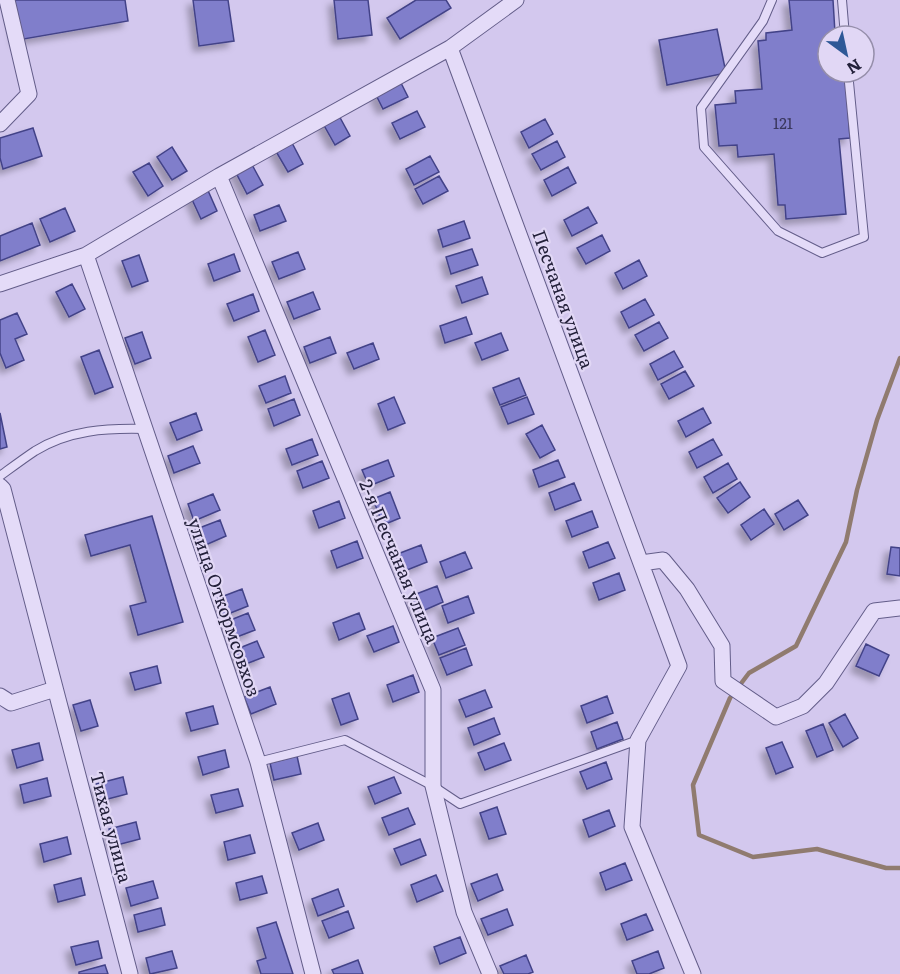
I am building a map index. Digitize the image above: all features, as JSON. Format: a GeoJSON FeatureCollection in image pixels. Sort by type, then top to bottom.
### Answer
{"type":"FeatureCollection","features":[{"type":"Feature","properties":{"kind":"street"},"geometry":{"type":"LineString","coordinates":[[0,124],[28,93],[7,0]]}},
{"type":"Feature","properties":{"kind":"street"},"geometry":{"type":"LineString","coordinates":[[0,284],[86,255],[219,176],[450,48],[516,0]]}},
{"type":"Feature","properties":{"kind":"street","name":"Песчаная улица"},"geometry":{"type":"LineString","coordinates":[[450,48],[679,666],[638,740],[632,827],[693,974]]}},
{"type":"Feature","properties":{"kind":"street","name":"2-я Песчаная улица"},"geometry":{"type":"LineString","coordinates":[[219,176],[433,690],[433,786],[464,912],[490,974]]}},
{"type":"Feature","properties":{"kind":"street","name":"улица Откормсовхоз"},"geometry":{"type":"LineString","coordinates":[[86,255],[258,762],[313,974]]}},
{"type":"Feature","properties":{"kind":"street","name":"Тихая улица"},"geometry":{"type":"LineString","coordinates":[[0,486],[3,489],[5,517],[56,689],[130,974]]}},
{"type":"Feature","properties":{"kind":"street"},"geometry":{"type":"LineString","coordinates":[[641,563],[663,560],[687,589],[722,646],[723,681],[776,717],[803,706],[826,683],[874,611],[900,608]]}},
{"type":"Feature","properties":{"kind":"street"},"geometry":{"type":"LineString","coordinates":[[0,696],[11,703],[56,689]]}},
{"type":"Feature","properties":{"kind":"lane"},"geometry":{"type":"LineString","coordinates":[[772,0],[763,21],[701,108],[704,147],[778,231],[822,253],[864,237],[849,84]]}},
{"type":"Feature","properties":{"kind":"lane"},"geometry":{"type":"LineString","coordinates":[[842,0],[844,24]]}},
{"type":"Feature","properties":{"kind":"lane"},"geometry":{"type":"LineString","coordinates":[[0,476],[36,450],[76,433],[110,428],[145,429]]}},
{"type":"Feature","properties":{"kind":"lane"},"geometry":{"type":"LineString","coordinates":[[258,762],[345,740],[433,786],[460,804],[638,740]]}},
{"type":"Feature","properties":{"kind":"building"},"geometry":{"type":"Polygon","coordinates":[[[12,0],[125,0],[128,21],[18,40],[12,0]]]}},
{"type":"Feature","properties":{"kind":"building"},"geometry":{"type":"Polygon","coordinates":[[[193,0],[228,0],[234,41],[199,46],[193,0]]]}},
{"type":"Feature","properties":{"kind":"building"},"geometry":{"type":"Polygon","coordinates":[[[334,0],[368,0],[372,35],[338,39],[334,0]]]}},
{"type":"Feature","properties":{"kind":"building"},"geometry":{"type":"Polygon","coordinates":[[[416,0],[446,0],[451,8],[400,39],[387,18],[416,0]]]}},
{"type":"Feature","properties":{"kind":"building"},"geometry":{"type":"Polygon","coordinates":[[[789,0],[833,0],[834,24],[816,24],[816,84],[846,84],[850,138],[839,139],[846,214],[786,219],[785,205],[778,205],[774,154],[738,157],[737,145],[719,146],[715,105],[736,103],[735,91],[762,89],[758,41],[766,40],[766,33],[792,30],[789,0]]]}},
{"type":"Feature","properties":{"kind":"building"},"geometry":{"type":"Polygon","coordinates":[[[717,29],[726,73],[667,85],[659,40],[717,29]]]}},
{"type":"Feature","properties":{"kind":"building"},"geometry":{"type":"Polygon","coordinates":[[[400,81],[408,97],[383,109],[375,93],[400,81]]]}},
{"type":"Feature","properties":{"kind":"building"},"geometry":{"type":"Polygon","coordinates":[[[417,111],[425,127],[400,139],[392,123],[417,111]]]}},
{"type":"Feature","properties":{"kind":"building"},"geometry":{"type":"Polygon","coordinates":[[[337,112],[350,136],[335,145],[321,120],[337,112]]]}},
{"type":"Feature","properties":{"kind":"building"},"geometry":{"type":"Polygon","coordinates":[[[545,119],[553,134],[529,148],[521,132],[545,119]]]}},
{"type":"Feature","properties":{"kind":"building"},"geometry":{"type":"Polygon","coordinates":[[[33,128],[42,156],[3,169],[0,158],[0,138],[33,128]]]}},
{"type":"Feature","properties":{"kind":"building"},"geometry":{"type":"Polygon","coordinates":[[[290,139],[303,164],[288,172],[274,148],[290,139]]]}},
{"type":"Feature","properties":{"kind":"building"},"geometry":{"type":"Polygon","coordinates":[[[557,141],[565,157],[541,170],[532,154],[557,141]]]}},
{"type":"Feature","properties":{"kind":"building"},"geometry":{"type":"Polygon","coordinates":[[[172,147],[187,171],[172,180],[157,157],[172,147]]]}},
{"type":"Feature","properties":{"kind":"building"},"geometry":{"type":"Polygon","coordinates":[[[430,156],[439,172],[414,185],[406,169],[430,156]]]}},
{"type":"Feature","properties":{"kind":"building"},"geometry":{"type":"Polygon","coordinates":[[[250,161],[263,185],[247,194],[234,169],[250,161]]]}},
{"type":"Feature","properties":{"kind":"building"},"geometry":{"type":"Polygon","coordinates":[[[149,163],[163,186],[148,196],[133,172],[149,163]]]}},
{"type":"Feature","properties":{"kind":"building"},"geometry":{"type":"Polygon","coordinates":[[[568,167],[576,183],[552,196],[544,180],[568,167]]]}},
{"type":"Feature","properties":{"kind":"building"},"geometry":{"type":"Polygon","coordinates":[[[439,176],[448,191],[423,204],[415,189],[439,176]]]}},
{"type":"Feature","properties":{"kind":"building"},"geometry":{"type":"Polygon","coordinates":[[[206,186],[217,211],[201,219],[189,193],[206,186]]]}},
{"type":"Feature","properties":{"kind":"building"},"geometry":{"type":"Polygon","coordinates":[[[279,205],[286,221],[260,231],[254,215],[279,205]]]}},
{"type":"Feature","properties":{"kind":"building"},"geometry":{"type":"Polygon","coordinates":[[[588,207],[597,223],[572,236],[564,220],[588,207]]]}},
{"type":"Feature","properties":{"kind":"building"},"geometry":{"type":"Polygon","coordinates":[[[65,208],[75,231],[50,242],[40,219],[65,208]]]}},
{"type":"Feature","properties":{"kind":"building"},"geometry":{"type":"Polygon","coordinates":[[[464,221],[470,238],[443,247],[438,230],[464,221]]]}},
{"type":"Feature","properties":{"kind":"building"},"geometry":{"type":"Polygon","coordinates":[[[32,223],[40,245],[0,261],[0,236],[32,223]]]}},
{"type":"Feature","properties":{"kind":"building"},"geometry":{"type":"Polygon","coordinates":[[[602,235],[610,251],[586,264],[577,248],[602,235]]]}},
{"type":"Feature","properties":{"kind":"building"},"geometry":{"type":"Polygon","coordinates":[[[472,249],[478,265],[451,274],[446,257],[472,249]]]}},
{"type":"Feature","properties":{"kind":"building"},"geometry":{"type":"Polygon","coordinates":[[[298,252],[305,269],[279,279],[272,262],[298,252]]]}},
{"type":"Feature","properties":{"kind":"building"},"geometry":{"type":"Polygon","coordinates":[[[234,254],[240,271],[214,281],[208,264],[234,254]]]}},
{"type":"Feature","properties":{"kind":"building"},"geometry":{"type":"Polygon","coordinates":[[[139,255],[148,281],[132,287],[122,261],[139,255]]]}},
{"type":"Feature","properties":{"kind":"building"},"geometry":{"type":"Polygon","coordinates":[[[639,260],[647,276],[623,289],[615,273],[639,260]]]}},
{"type":"Feature","properties":{"kind":"building"},"geometry":{"type":"Polygon","coordinates":[[[482,277],[488,294],[462,303],[456,286],[482,277]]]}},
{"type":"Feature","properties":{"kind":"building"},"geometry":{"type":"Polygon","coordinates":[[[72,284],[85,309],[69,317],[56,292],[72,284]]]}},
{"type":"Feature","properties":{"kind":"building"},"geometry":{"type":"Polygon","coordinates":[[[313,292],[320,309],[294,319],[287,302],[313,292]]]}},
{"type":"Feature","properties":{"kind":"building"},"geometry":{"type":"Polygon","coordinates":[[[253,294],[259,311],[234,321],[227,304],[253,294]]]}},
{"type":"Feature","properties":{"kind":"building"},"geometry":{"type":"Polygon","coordinates":[[[645,299],[654,315],[629,328],[621,312],[645,299]]]}},
{"type":"Feature","properties":{"kind":"building"},"geometry":{"type":"Polygon","coordinates":[[[17,313],[27,334],[15,339],[24,360],[6,368],[0,353],[0,320],[17,313]]]}},
{"type":"Feature","properties":{"kind":"building"},"geometry":{"type":"Polygon","coordinates":[[[466,317],[472,334],[445,343],[440,326],[466,317]]]}},
{"type":"Feature","properties":{"kind":"building"},"geometry":{"type":"Polygon","coordinates":[[[659,322],[668,338],[644,351],[635,335],[659,322]]]}},
{"type":"Feature","properties":{"kind":"building"},"geometry":{"type":"Polygon","coordinates":[[[265,330],[275,355],[258,362],[248,337],[265,330]]]}},
{"type":"Feature","properties":{"kind":"building"},"geometry":{"type":"Polygon","coordinates":[[[142,332],[151,358],[135,364],[125,338],[142,332]]]}},
{"type":"Feature","properties":{"kind":"building"},"geometry":{"type":"Polygon","coordinates":[[[501,333],[508,350],[482,360],[475,343],[501,333]]]}},
{"type":"Feature","properties":{"kind":"building"},"geometry":{"type":"Polygon","coordinates":[[[330,337],[336,353],[310,363],[304,347],[330,337]]]}},
{"type":"Feature","properties":{"kind":"building"},"geometry":{"type":"Polygon","coordinates":[[[373,343],[379,359],[354,369],[347,353],[373,343]]]}},
{"type":"Feature","properties":{"kind":"building"},"geometry":{"type":"Polygon","coordinates":[[[99,350],[113,387],[95,394],[81,357],[99,350]]]}},
{"type":"Feature","properties":{"kind":"building"},"geometry":{"type":"Polygon","coordinates":[[[674,351],[683,367],[658,380],[650,364],[674,351]]]}},
{"type":"Feature","properties":{"kind":"building"},"geometry":{"type":"Polygon","coordinates":[[[685,371],[694,386],[669,399],[661,384],[685,371]]]}},
{"type":"Feature","properties":{"kind":"building"},"geometry":{"type":"Polygon","coordinates":[[[285,376],[291,393],[266,403],[259,386],[285,376]]]}},
{"type":"Feature","properties":{"kind":"building"},"geometry":{"type":"Polygon","coordinates":[[[519,378],[526,395],[500,405],[493,388],[519,378]]]}},
{"type":"Feature","properties":{"kind":"building"},"geometry":{"type":"Polygon","coordinates":[[[394,397],[405,423],[388,430],[378,404],[394,397]]]}},
{"type":"Feature","properties":{"kind":"building"},"geometry":{"type":"Polygon","coordinates":[[[527,397],[534,414],[508,424],[501,407],[527,397]]]}},
{"type":"Feature","properties":{"kind":"building"},"geometry":{"type":"Polygon","coordinates":[[[294,399],[300,415],[274,426],[268,409],[294,399]]]}},
{"type":"Feature","properties":{"kind":"building"},"geometry":{"type":"Polygon","coordinates":[[[703,408],[711,423],[686,437],[678,421],[703,408]]]}},
{"type":"Feature","properties":{"kind":"building"},"geometry":{"type":"Polygon","coordinates":[[[0,413],[7,447],[0,449],[0,413]]]}},
{"type":"Feature","properties":{"kind":"building"},"geometry":{"type":"Polygon","coordinates":[[[196,413],[202,430],[177,440],[170,423],[196,413]]]}},
{"type":"Feature","properties":{"kind":"building"},"geometry":{"type":"Polygon","coordinates":[[[542,425],[555,450],[540,458],[526,434],[542,425]]]}},
{"type":"Feature","properties":{"kind":"building"},"geometry":{"type":"Polygon","coordinates":[[[312,439],[318,455],[292,465],[286,449],[312,439]]]}},
{"type":"Feature","properties":{"kind":"building"},"geometry":{"type":"Polygon","coordinates":[[[713,439],[722,455],[697,468],[689,452],[713,439]]]}},
{"type":"Feature","properties":{"kind":"building"},"geometry":{"type":"Polygon","coordinates":[[[193,446],[200,463],[174,473],[168,456],[193,446]]]}},
{"type":"Feature","properties":{"kind":"building"},"geometry":{"type":"Polygon","coordinates":[[[388,460],[394,476],[369,486],[362,470],[388,460]]]}},
{"type":"Feature","properties":{"kind":"building"},"geometry":{"type":"Polygon","coordinates":[[[558,460],[565,477],[539,487],[533,470],[558,460]]]}},
{"type":"Feature","properties":{"kind":"building"},"geometry":{"type":"Polygon","coordinates":[[[322,461],[329,478],[303,488],[297,471],[322,461]]]}},
{"type":"Feature","properties":{"kind":"building"},"geometry":{"type":"Polygon","coordinates":[[[728,463],[737,479],[713,493],[704,477],[728,463]]]}},
{"type":"Feature","properties":{"kind":"building"},"geometry":{"type":"Polygon","coordinates":[[[740,482],[750,497],[728,513],[717,498],[740,482]]]}},
{"type":"Feature","properties":{"kind":"building"},"geometry":{"type":"Polygon","coordinates":[[[574,483],[581,500],[555,510],[549,493],[574,483]]]}},
{"type":"Feature","properties":{"kind":"building"},"geometry":{"type":"Polygon","coordinates":[[[390,492],[400,518],[383,525],[373,499],[390,492]]]}},
{"type":"Feature","properties":{"kind":"building"},"geometry":{"type":"Polygon","coordinates":[[[213,494],[220,510],[194,521],[188,504],[213,494]]]}},
{"type":"Feature","properties":{"kind":"building"},"geometry":{"type":"Polygon","coordinates":[[[798,500],[808,515],[784,530],[775,514],[798,500]]]}},
{"type":"Feature","properties":{"kind":"building"},"geometry":{"type":"Polygon","coordinates":[[[339,501],[345,518],[319,528],[313,511],[339,501]]]}},
{"type":"Feature","properties":{"kind":"building"},"geometry":{"type":"Polygon","coordinates":[[[764,509],[774,524],[751,540],[741,525],[764,509]]]}},
{"type":"Feature","properties":{"kind":"building"},"geometry":{"type":"Polygon","coordinates":[[[592,511],[598,527],[572,537],[566,521],[592,511]]]}},
{"type":"Feature","properties":{"kind":"building"},"geometry":{"type":"Polygon","coordinates":[[[152,516],[183,622],[138,635],[130,606],[146,602],[130,545],[91,556],[85,535],[152,516]]]}},
{"type":"Feature","properties":{"kind":"building"},"geometry":{"type":"Polygon","coordinates":[[[220,520],[226,536],[201,547],[194,530],[220,520]]]}},
{"type":"Feature","properties":{"kind":"building"},"geometry":{"type":"Polygon","coordinates":[[[357,541],[363,558],[337,568],[331,551],[357,541]]]}},
{"type":"Feature","properties":{"kind":"building"},"geometry":{"type":"Polygon","coordinates":[[[608,542],[615,558],[589,568],[583,552],[608,542]]]}},
{"type":"Feature","properties":{"kind":"building"},"geometry":{"type":"Polygon","coordinates":[[[421,545],[427,562],[402,572],[395,555],[421,545]]]}},
{"type":"Feature","properties":{"kind":"building"},"geometry":{"type":"Polygon","coordinates":[[[891,547],[900,548],[900,576],[887,574],[891,547]]]}},
{"type":"Feature","properties":{"kind":"building"},"geometry":{"type":"Polygon","coordinates":[[[465,552],[472,568],[446,578],[440,562],[465,552]]]}},
{"type":"Feature","properties":{"kind":"building"},"geometry":{"type":"Polygon","coordinates":[[[619,573],[625,590],[599,600],[593,583],[619,573]]]}},
{"type":"Feature","properties":{"kind":"building"},"geometry":{"type":"Polygon","coordinates":[[[437,586],[443,602],[418,613],[411,596],[437,586]]]}},
{"type":"Feature","properties":{"kind":"building"},"geometry":{"type":"Polygon","coordinates":[[[242,589],[248,606],[223,616],[216,599],[242,589]]]}},
{"type":"Feature","properties":{"kind":"building"},"geometry":{"type":"Polygon","coordinates":[[[468,596],[474,613],[448,623],[442,606],[468,596]]]}},
{"type":"Feature","properties":{"kind":"building"},"geometry":{"type":"Polygon","coordinates":[[[248,613],[255,630],[229,640],[223,623],[248,613]]]}},
{"type":"Feature","properties":{"kind":"building"},"geometry":{"type":"Polygon","coordinates":[[[359,613],[365,629],[339,640],[333,623],[359,613]]]}},
{"type":"Feature","properties":{"kind":"building"},"geometry":{"type":"Polygon","coordinates":[[[393,626],[399,642],[374,652],[367,636],[393,626]]]}},
{"type":"Feature","properties":{"kind":"building"},"geometry":{"type":"Polygon","coordinates":[[[458,628],[465,645],[439,655],[432,638],[458,628]]]}},
{"type":"Feature","properties":{"kind":"building"},"geometry":{"type":"Polygon","coordinates":[[[257,641],[264,657],[238,667],[232,651],[257,641]]]}},
{"type":"Feature","properties":{"kind":"building"},"geometry":{"type":"Polygon","coordinates":[[[866,644],[889,655],[879,676],[856,666],[866,644]]]}},
{"type":"Feature","properties":{"kind":"building"},"geometry":{"type":"Polygon","coordinates":[[[466,648],[472,665],[447,675],[440,658],[466,648]]]}},
{"type":"Feature","properties":{"kind":"building"},"geometry":{"type":"Polygon","coordinates":[[[157,666],[161,683],[135,690],[130,673],[157,666]]]}},
{"type":"Feature","properties":{"kind":"building"},"geometry":{"type":"Polygon","coordinates":[[[413,675],[419,692],[393,702],[387,685],[413,675]]]}},
{"type":"Feature","properties":{"kind":"building"},"geometry":{"type":"Polygon","coordinates":[[[270,687],[276,704],[251,714],[244,697],[270,687]]]}},
{"type":"Feature","properties":{"kind":"building"},"geometry":{"type":"Polygon","coordinates":[[[485,690],[492,707],[466,717],[459,700],[485,690]]]}},
{"type":"Feature","properties":{"kind":"building"},"geometry":{"type":"Polygon","coordinates":[[[349,693],[358,719],[341,725],[332,699],[349,693]]]}},
{"type":"Feature","properties":{"kind":"building"},"geometry":{"type":"Polygon","coordinates":[[[607,696],[613,713],[587,723],[581,706],[607,696]]]}},
{"type":"Feature","properties":{"kind":"building"},"geometry":{"type":"Polygon","coordinates":[[[90,700],[98,726],[81,731],[73,705],[90,700]]]}},
{"type":"Feature","properties":{"kind":"building"},"geometry":{"type":"Polygon","coordinates":[[[213,706],[218,724],[191,731],[186,713],[213,706]]]}},
{"type":"Feature","properties":{"kind":"building"},"geometry":{"type":"Polygon","coordinates":[[[845,714],[858,738],[843,747],[829,723],[845,714]]]}},
{"type":"Feature","properties":{"kind":"building"},"geometry":{"type":"Polygon","coordinates":[[[494,718],[500,734],[474,745],[468,728],[494,718]]]}},
{"type":"Feature","properties":{"kind":"building"},"geometry":{"type":"Polygon","coordinates":[[[617,722],[623,739],[597,749],[591,732],[617,722]]]}},
{"type":"Feature","properties":{"kind":"building"},"geometry":{"type":"Polygon","coordinates":[[[823,724],[833,750],[817,757],[806,731],[823,724]]]}},
{"type":"Feature","properties":{"kind":"building"},"geometry":{"type":"Polygon","coordinates":[[[782,742],[793,767],[776,774],[766,748],[782,742]]]}},
{"type":"Feature","properties":{"kind":"building"},"geometry":{"type":"Polygon","coordinates":[[[39,743],[43,760],[17,768],[12,750],[39,743]]]}},
{"type":"Feature","properties":{"kind":"building"},"geometry":{"type":"Polygon","coordinates":[[[504,743],[511,760],[485,770],[478,753],[504,743]]]}},
{"type":"Feature","properties":{"kind":"building"},"geometry":{"type":"Polygon","coordinates":[[[225,750],[229,767],[203,775],[198,757],[225,750]]]}},
{"type":"Feature","properties":{"kind":"building"},"geometry":{"type":"Polygon","coordinates":[[[297,756],[301,774],[274,780],[270,763],[297,756]]]}},
{"type":"Feature","properties":{"kind":"building"},"geometry":{"type":"Polygon","coordinates":[[[606,762],[612,779],[587,789],[580,772],[606,762]]]}},
{"type":"Feature","properties":{"kind":"building"},"geometry":{"type":"Polygon","coordinates":[[[123,777],[127,794],[100,801],[96,784],[123,777]]]}},
{"type":"Feature","properties":{"kind":"building"},"geometry":{"type":"Polygon","coordinates":[[[394,777],[401,793],[375,804],[368,787],[394,777]]]}},
{"type":"Feature","properties":{"kind":"building"},"geometry":{"type":"Polygon","coordinates":[[[47,778],[51,796],[24,803],[20,785],[47,778]]]}},
{"type":"Feature","properties":{"kind":"building"},"geometry":{"type":"Polygon","coordinates":[[[238,789],[243,806],[216,813],[211,795],[238,789]]]}},
{"type":"Feature","properties":{"kind":"building"},"geometry":{"type":"Polygon","coordinates":[[[497,807],[506,834],[489,839],[480,813],[497,807]]]}},
{"type":"Feature","properties":{"kind":"building"},"geometry":{"type":"Polygon","coordinates":[[[408,808],[415,824],[389,835],[382,818],[408,808]]]}},
{"type":"Feature","properties":{"kind":"building"},"geometry":{"type":"Polygon","coordinates":[[[609,810],[615,826],[589,837],[583,820],[609,810]]]}},
{"type":"Feature","properties":{"kind":"building"},"geometry":{"type":"Polygon","coordinates":[[[136,822],[140,839],[113,846],[109,829],[136,822]]]}},
{"type":"Feature","properties":{"kind":"building"},"geometry":{"type":"Polygon","coordinates":[[[318,823],[324,840],[299,850],[292,833],[318,823]]]}},
{"type":"Feature","properties":{"kind":"building"},"geometry":{"type":"Polygon","coordinates":[[[250,835],[255,853],[228,860],[224,842],[250,835]]]}},
{"type":"Feature","properties":{"kind":"building"},"geometry":{"type":"Polygon","coordinates":[[[67,837],[71,854],[44,862],[40,844],[67,837]]]}},
{"type":"Feature","properties":{"kind":"building"},"geometry":{"type":"Polygon","coordinates":[[[420,839],[426,855],[401,865],[394,849],[420,839]]]}},
{"type":"Feature","properties":{"kind":"building"},"geometry":{"type":"Polygon","coordinates":[[[625,863],[632,880],[606,890],[600,873],[625,863]]]}},
{"type":"Feature","properties":{"kind":"building"},"geometry":{"type":"Polygon","coordinates":[[[497,874],[503,890],[478,901],[471,884],[497,874]]]}},
{"type":"Feature","properties":{"kind":"building"},"geometry":{"type":"Polygon","coordinates":[[[436,875],[443,891],[417,902],[411,885],[436,875]]]}},
{"type":"Feature","properties":{"kind":"building"},"geometry":{"type":"Polygon","coordinates":[[[262,876],[267,893],[240,900],[236,883],[262,876]]]}},
{"type":"Feature","properties":{"kind":"building"},"geometry":{"type":"Polygon","coordinates":[[[81,878],[85,895],[58,902],[54,885],[81,878]]]}},
{"type":"Feature","properties":{"kind":"building"},"geometry":{"type":"Polygon","coordinates":[[[153,881],[158,898],[131,906],[126,888],[153,881]]]}},
{"type":"Feature","properties":{"kind":"building"},"geometry":{"type":"Polygon","coordinates":[[[338,889],[344,906],[318,916],[312,899],[338,889]]]}},
{"type":"Feature","properties":{"kind":"building"},"geometry":{"type":"Polygon","coordinates":[[[161,908],[165,925],[138,932],[134,915],[161,908]]]}},
{"type":"Feature","properties":{"kind":"building"},"geometry":{"type":"Polygon","coordinates":[[[507,909],[513,925],[488,935],[481,919],[507,909]]]}},
{"type":"Feature","properties":{"kind":"building"},"geometry":{"type":"Polygon","coordinates":[[[348,911],[354,928],[329,938],[322,921],[348,911]]]}},
{"type":"Feature","properties":{"kind":"building"},"geometry":{"type":"Polygon","coordinates":[[[646,914],[653,930],[627,940],[621,924],[646,914]]]}},
{"type":"Feature","properties":{"kind":"building"},"geometry":{"type":"Polygon","coordinates":[[[276,922],[293,974],[261,974],[257,961],[266,958],[257,928],[276,922]]]}},
{"type":"Feature","properties":{"kind":"building"},"geometry":{"type":"Polygon","coordinates":[[[460,937],[466,953],[440,964],[434,947],[460,937]]]}},
{"type":"Feature","properties":{"kind":"building"},"geometry":{"type":"Polygon","coordinates":[[[98,941],[102,958],[76,965],[71,947],[98,941]]]}},
{"type":"Feature","properties":{"kind":"building"},"geometry":{"type":"Polygon","coordinates":[[[172,951],[177,968],[150,974],[146,958],[172,951]]]}},
{"type":"Feature","properties":{"kind":"building"},"geometry":{"type":"Polygon","coordinates":[[[658,951],[664,968],[649,974],[637,974],[632,961],[658,951]]]}},
{"type":"Feature","properties":{"kind":"building"},"geometry":{"type":"Polygon","coordinates":[[[526,955],[533,972],[504,974],[500,966],[526,955]]]}},
{"type":"Feature","properties":{"kind":"building"},"geometry":{"type":"Polygon","coordinates":[[[358,960],[363,974],[334,974],[332,970],[358,960]]]}},
{"type":"Feature","properties":{"kind":"building"},"geometry":{"type":"Polygon","coordinates":[[[105,965],[108,974],[79,974],[79,972],[105,965]]]}},
{"type":"Feature","properties":{"kind":"waterway"},"geometry":{"type":"LineString","coordinates":[[900,358],[877,420],[857,490],[846,542],[796,646],[749,673],[730,698],[693,785],[699,835],[753,857],[817,849],[886,868],[900,868]]}}]}
